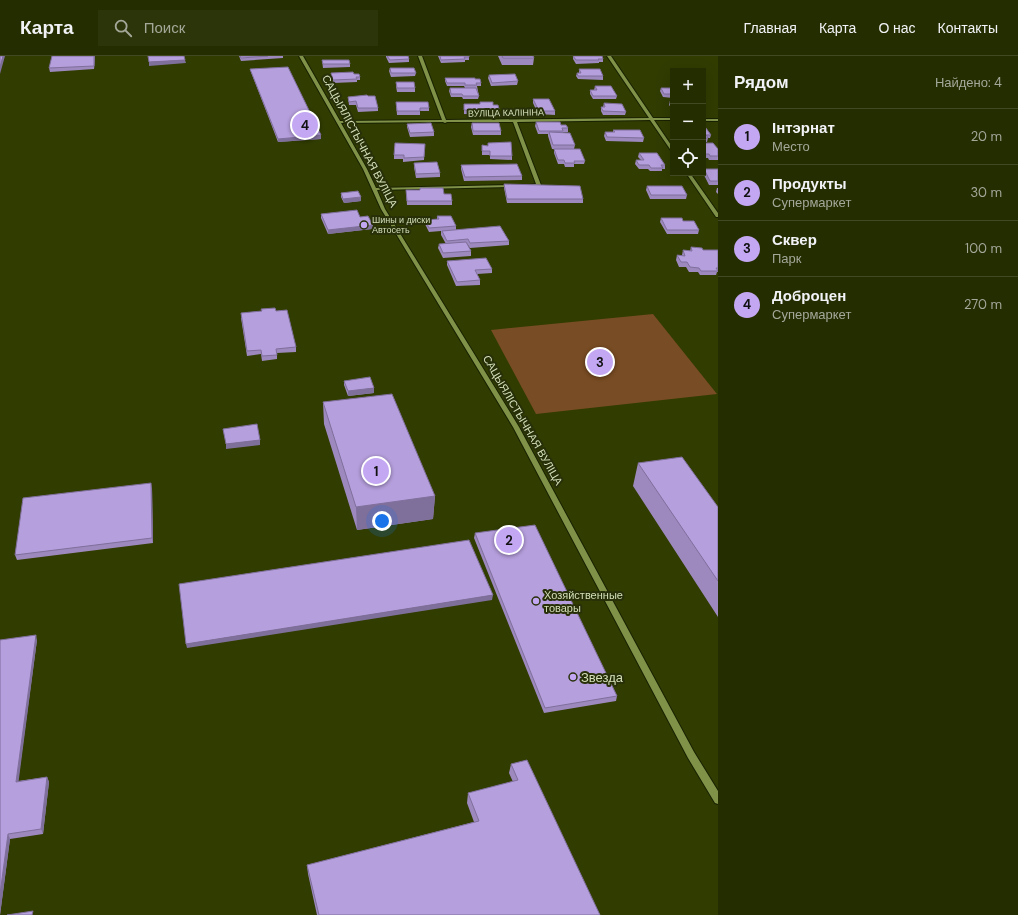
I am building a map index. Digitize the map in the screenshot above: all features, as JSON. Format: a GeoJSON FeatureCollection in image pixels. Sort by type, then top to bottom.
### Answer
{"type":"FeatureCollection","features":[{"type":"Feature","properties":{"kind":"street","name":"САЦЫЯЛІСТЫЧНАЯ ВУЛІЦА"},"geometry":{"type":"LineString","coordinates":[[301,56],[365,169],[383,209],[516,427],[691,755],[718,800]]}},
{"type":"Feature","properties":{"kind":"street"},"geometry":{"type":"LineString","coordinates":[[420,56],[445,122]]}},
{"type":"Feature","properties":{"kind":"street"},"geometry":{"type":"LineString","coordinates":[[609,56],[670,147]]}},
{"type":"Feature","properties":{"kind":"street","name":"ВУЛІЦА КАЛІНІНА"},"geometry":{"type":"LineString","coordinates":[[338,122],[670,119]]}},
{"type":"Feature","properties":{"kind":"street"},"geometry":{"type":"LineString","coordinates":[[515,120],[539,185],[524,186]]}},
{"type":"Feature","properties":{"kind":"street"},"geometry":{"type":"LineString","coordinates":[[706,120],[718,120]]}},
{"type":"Feature","properties":{"kind":"street"},"geometry":{"type":"LineString","coordinates":[[690,176],[718,216]]}},
{"type":"Feature","properties":{"kind":"street"},"geometry":{"type":"LineString","coordinates":[[374,189],[516,186]]}},
{"type":"Feature","properties":{"kind":"shaded area"},"geometry":{"type":"Polygon","coordinates":[[[653,314],[717,394],[536,414],[491,330],[653,314]]]}},
{"type":"Feature","properties":{"kind":"building"},"geometry":{"type":"Polygon","coordinates":[[[0,56],[3,56],[0,67],[0,56]]]}},
{"type":"Feature","properties":{"kind":"building"},"geometry":{"type":"Polygon","coordinates":[[[52,56],[94,56],[94,66],[49,68],[52,56]]]}},
{"type":"Feature","properties":{"kind":"building"},"geometry":{"type":"Polygon","coordinates":[[[148,56],[184,56],[185,60],[149,62],[148,56]]]}},
{"type":"Feature","properties":{"kind":"building"},"geometry":{"type":"Polygon","coordinates":[[[240,56],[268,56],[241,58],[240,56]]]}},
{"type":"Feature","properties":{"kind":"building"},"geometry":{"type":"Polygon","coordinates":[[[387,56],[408,56],[409,59],[390,60],[387,56]]]}},
{"type":"Feature","properties":{"kind":"building"},"geometry":{"type":"Polygon","coordinates":[[[440,56],[469,57],[464,57],[465,59],[441,60],[440,56]]]}},
{"type":"Feature","properties":{"kind":"building"},"geometry":{"type":"Polygon","coordinates":[[[502,56],[533,56],[534,58],[503,58],[502,56]]]}},
{"type":"Feature","properties":{"kind":"building"},"geometry":{"type":"Polygon","coordinates":[[[573,56],[602,56],[603,59],[576,60],[573,56]]]}},
{"type":"Feature","properties":{"kind":"building"},"geometry":{"type":"Polygon","coordinates":[[[322,60],[349,60],[350,64],[323,64],[322,60]]]}},
{"type":"Feature","properties":{"kind":"building"},"geometry":{"type":"Polygon","coordinates":[[[288,67],[321,135],[278,139],[250,69],[288,67]]]}},
{"type":"Feature","properties":{"kind":"building"},"geometry":{"type":"Polygon","coordinates":[[[390,68],[414,68],[416,73],[391,73],[390,68]]]}},
{"type":"Feature","properties":{"kind":"building"},"geometry":{"type":"Polygon","coordinates":[[[579,69],[600,69],[603,76],[578,76],[577,73],[581,73],[579,69]]]}},
{"type":"Feature","properties":{"kind":"building"},"geometry":{"type":"Polygon","coordinates":[[[353,72],[354,74],[359,74],[360,77],[356,77],[357,79],[333,80],[331,73],[353,72]]]}},
{"type":"Feature","properties":{"kind":"building"},"geometry":{"type":"Polygon","coordinates":[[[515,74],[518,81],[492,83],[489,75],[515,74]]]}},
{"type":"Feature","properties":{"kind":"building"},"geometry":{"type":"Polygon","coordinates":[[[445,78],[475,78],[480,79],[481,83],[476,83],[477,85],[465,85],[465,83],[447,83],[445,78]]]}},
{"type":"Feature","properties":{"kind":"building"},"geometry":{"type":"Polygon","coordinates":[[[396,82],[414,82],[415,88],[397,88],[396,82]]]}},
{"type":"Feature","properties":{"kind":"building"},"geometry":{"type":"Polygon","coordinates":[[[595,86],[611,86],[617,96],[593,96],[590,90],[597,90],[595,86]]]}},
{"type":"Feature","properties":{"kind":"building"},"geometry":{"type":"Polygon","coordinates":[[[450,88],[476,88],[479,96],[451,94],[450,88]]]}},
{"type":"Feature","properties":{"kind":"building"},"geometry":{"type":"Polygon","coordinates":[[[661,88],[670,88],[670,94],[664,94],[661,88]]]}},
{"type":"Feature","properties":{"kind":"building"},"geometry":{"type":"Polygon","coordinates":[[[367,95],[375,96],[378,108],[358,108],[356,101],[349,102],[348,97],[367,95]]]}},
{"type":"Feature","properties":{"kind":"building"},"geometry":{"type":"Polygon","coordinates":[[[533,99],[549,99],[555,111],[539,111],[533,99]]]}},
{"type":"Feature","properties":{"kind":"building"},"geometry":{"type":"Polygon","coordinates":[[[396,102],[428,102],[429,108],[420,108],[420,111],[397,111],[396,102]]]}},
{"type":"Feature","properties":{"kind":"building"},"geometry":{"type":"Polygon","coordinates":[[[480,102],[493,102],[493,105],[498,105],[499,109],[496,109],[496,111],[464,110],[464,104],[480,104],[480,102]]]}},
{"type":"Feature","properties":{"kind":"building"},"geometry":{"type":"Polygon","coordinates":[[[604,103],[622,104],[626,112],[603,111],[601,107],[605,107],[604,103]]]}},
{"type":"Feature","properties":{"kind":"building"},"geometry":{"type":"Polygon","coordinates":[[[536,122],[560,122],[561,125],[566,125],[568,128],[562,128],[563,131],[539,131],[536,122]]]}},
{"type":"Feature","properties":{"kind":"building"},"geometry":{"type":"Polygon","coordinates":[[[431,123],[434,132],[410,133],[407,124],[431,123]]]}},
{"type":"Feature","properties":{"kind":"building"},"geometry":{"type":"Polygon","coordinates":[[[472,123],[499,123],[501,131],[473,131],[472,123]]]}},
{"type":"Feature","properties":{"kind":"building"},"geometry":{"type":"Polygon","coordinates":[[[706,128],[711,135],[706,135],[706,128]]]}},
{"type":"Feature","properties":{"kind":"building"},"geometry":{"type":"Polygon","coordinates":[[[613,130],[640,130],[644,138],[607,137],[605,132],[615,132],[613,130]]]}},
{"type":"Feature","properties":{"kind":"building"},"geometry":{"type":"Polygon","coordinates":[[[549,132],[570,133],[575,145],[553,145],[549,132]]]}},
{"type":"Feature","properties":{"kind":"building"},"geometry":{"type":"Polygon","coordinates":[[[511,142],[512,156],[490,156],[490,151],[482,151],[482,145],[488,146],[488,143],[511,142]]]}},
{"type":"Feature","properties":{"kind":"building"},"geometry":{"type":"Polygon","coordinates":[[[395,143],[425,144],[424,157],[404,158],[404,155],[394,155],[395,143]]]}},
{"type":"Feature","properties":{"kind":"building"},"geometry":{"type":"Polygon","coordinates":[[[706,143],[713,143],[718,149],[718,156],[710,156],[709,154],[706,154],[706,143]]]}},
{"type":"Feature","properties":{"kind":"building"},"geometry":{"type":"Polygon","coordinates":[[[554,149],[580,149],[585,161],[565,163],[564,160],[558,160],[554,149]]]}},
{"type":"Feature","properties":{"kind":"building"},"geometry":{"type":"Polygon","coordinates":[[[639,153],[657,153],[665,165],[661,165],[663,168],[651,168],[649,165],[639,165],[636,160],[644,160],[639,153]]]}},
{"type":"Feature","properties":{"kind":"building"},"geometry":{"type":"Polygon","coordinates":[[[437,162],[440,173],[416,174],[414,163],[437,162]]]}},
{"type":"Feature","properties":{"kind":"building"},"geometry":{"type":"Polygon","coordinates":[[[517,164],[522,176],[465,177],[461,165],[517,164]]]}},
{"type":"Feature","properties":{"kind":"building"},"geometry":{"type":"Polygon","coordinates":[[[706,169],[718,169],[718,181],[710,181],[706,173],[706,169]]]}},
{"type":"Feature","properties":{"kind":"building"},"geometry":{"type":"Polygon","coordinates":[[[504,184],[580,186],[583,199],[507,199],[504,184]]]}},
{"type":"Feature","properties":{"kind":"building"},"geometry":{"type":"Polygon","coordinates":[[[647,186],[682,186],[687,195],[651,195],[647,186]]]}},
{"type":"Feature","properties":{"kind":"building"},"geometry":{"type":"Polygon","coordinates":[[[420,188],[443,188],[444,194],[451,194],[452,201],[407,201],[406,190],[420,190],[420,188]]]}},
{"type":"Feature","properties":{"kind":"building"},"geometry":{"type":"Polygon","coordinates":[[[358,191],[361,197],[343,199],[341,193],[358,191]]]}},
{"type":"Feature","properties":{"kind":"building"},"geometry":{"type":"Polygon","coordinates":[[[357,210],[360,217],[368,216],[373,225],[328,230],[321,214],[357,210]]]}},
{"type":"Feature","properties":{"kind":"building"},"geometry":{"type":"Polygon","coordinates":[[[437,216],[451,216],[456,226],[429,228],[425,220],[439,219],[437,216]]]}},
{"type":"Feature","properties":{"kind":"building"},"geometry":{"type":"Polygon","coordinates":[[[661,218],[682,218],[683,221],[694,221],[699,230],[667,230],[661,218]]]}},
{"type":"Feature","properties":{"kind":"building"},"geometry":{"type":"Polygon","coordinates":[[[500,226],[509,241],[470,243],[468,239],[447,241],[442,231],[500,226]]]}},
{"type":"Feature","properties":{"kind":"building"},"geometry":{"type":"Polygon","coordinates":[[[466,242],[471,251],[443,253],[439,244],[466,242]]]}},
{"type":"Feature","properties":{"kind":"building"},"geometry":{"type":"Polygon","coordinates":[[[691,247],[702,248],[703,250],[718,250],[718,268],[716,268],[718,271],[701,271],[699,268],[690,267],[687,262],[681,262],[677,255],[685,256],[683,250],[692,251],[691,247]]]}},
{"type":"Feature","properties":{"kind":"building"},"geometry":{"type":"Polygon","coordinates":[[[486,258],[492,269],[475,270],[480,280],[457,282],[447,261],[486,258]]]}},
{"type":"Feature","properties":{"kind":"building"},"geometry":{"type":"Polygon","coordinates":[[[275,308],[276,311],[287,310],[296,347],[276,349],[277,355],[262,356],[261,350],[247,351],[241,313],[275,308]]]}},
{"type":"Feature","properties":{"kind":"building"},"geometry":{"type":"Polygon","coordinates":[[[370,377],[374,388],[348,391],[344,381],[370,377]]]}},
{"type":"Feature","properties":{"kind":"building"},"geometry":{"type":"Polygon","coordinates":[[[392,394],[435,496],[356,507],[323,402],[392,394]]]}},
{"type":"Feature","properties":{"kind":"building"},"geometry":{"type":"Polygon","coordinates":[[[257,424],[260,440],[226,444],[223,429],[257,424]]]}},
{"type":"Feature","properties":{"kind":"building"},"geometry":{"type":"Polygon","coordinates":[[[682,457],[718,507],[718,581],[638,463],[682,457]]]}},
{"type":"Feature","properties":{"kind":"building"},"geometry":{"type":"Polygon","coordinates":[[[151,483],[152,538],[15,555],[23,498],[151,483]]]}},
{"type":"Feature","properties":{"kind":"building"},"geometry":{"type":"Polygon","coordinates":[[[535,525],[617,696],[545,708],[475,533],[535,525]]]}},
{"type":"Feature","properties":{"kind":"building"},"geometry":{"type":"Polygon","coordinates":[[[469,540],[493,595],[186,644],[179,584],[469,540]]]}},
{"type":"Feature","properties":{"kind":"building"},"geometry":{"type":"Polygon","coordinates":[[[36,635],[16,782],[47,777],[41,829],[8,834],[0,894],[0,640],[36,635]]]}},
{"type":"Feature","properties":{"kind":"building"},"geometry":{"type":"Polygon","coordinates":[[[527,760],[600,915],[319,915],[307,865],[479,821],[468,793],[518,780],[511,764],[527,760]]]}},
{"type":"Feature","properties":{"kind":"building"},"geometry":{"type":"Polygon","coordinates":[[[33,911],[32,915],[7,915],[33,911]]]}},
{"type":"Feature","properties":{"kind":"place","name":"Доброцен"},"geometry":{"type":"Point","coordinates":[305,125]}},
{"type":"Feature","properties":{"kind":"place","name":"Шины и диски Автосеть"},"geometry":{"type":"Point","coordinates":[364,225]}},
{"type":"Feature","properties":{"kind":"place","name":"Сквер"},"geometry":{"type":"Point","coordinates":[600,362]}},
{"type":"Feature","properties":{"kind":"place","name":"Інтэрнат"},"geometry":{"type":"Point","coordinates":[376,471]}},
{"type":"Feature","properties":{"kind":"place","name":"Продукты"},"geometry":{"type":"Point","coordinates":[509,540]}},
{"type":"Feature","properties":{"kind":"place","name":"Хозяйственные товары"},"geometry":{"type":"Point","coordinates":[536,601]}},
{"type":"Feature","properties":{"kind":"place","name":"Звезда"},"geometry":{"type":"Point","coordinates":[573,677]}}]}
